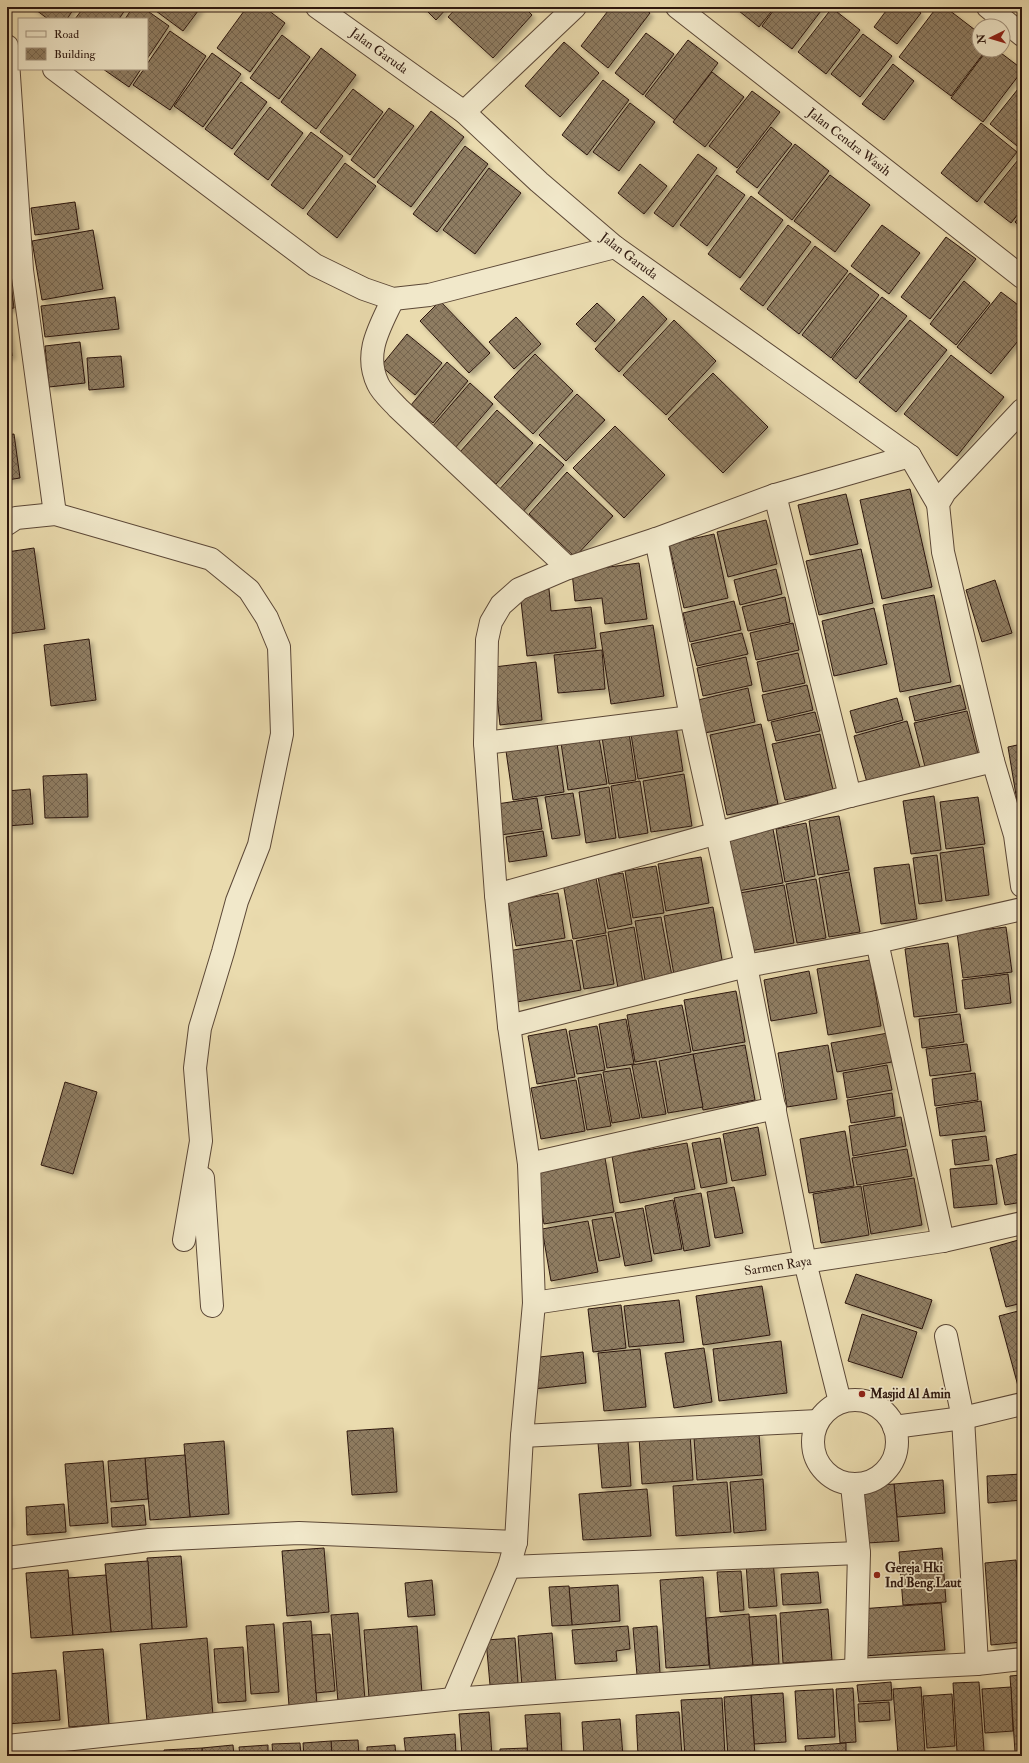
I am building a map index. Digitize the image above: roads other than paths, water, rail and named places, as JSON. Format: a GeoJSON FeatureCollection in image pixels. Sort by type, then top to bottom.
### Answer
{"type":"FeatureCollection","features":[{"type":"Feature","properties":{"kind":"street","name":"Jalan Garuda"},"geometry":{"type":"LineString","coordinates":[[317,7],[464,112],[539,182],[614,247],[910,456],[938,504]]}},
{"type":"Feature","properties":{"kind":"street"},"geometry":{"type":"LineString","coordinates":[[464,112],[575,7]]}},
{"type":"Feature","properties":{"kind":"street","name":"Jalan Cendra Wasih"},"geometry":{"type":"LineString","coordinates":[[677,7],[1022,277]]}},
{"type":"Feature","properties":{"kind":"street"},"geometry":{"type":"LineString","coordinates":[[988,7],[1022,35]]}},
{"type":"Feature","properties":{"kind":"street"},"geometry":{"type":"LineString","coordinates":[[7,32],[18,41]]}},
{"type":"Feature","properties":{"kind":"street"},"geometry":{"type":"LineString","coordinates":[[7,46],[22,270],[55,514]]}},
{"type":"Feature","properties":{"kind":"street"},"geometry":{"type":"LineString","coordinates":[[55,70],[316,265],[364,290],[393,299],[429,296],[614,247]]}},
{"type":"Feature","properties":{"kind":"street"},"geometry":{"type":"LineString","coordinates":[[393,299],[372,348],[372,365],[379,385],[398,408],[568,568]]}},
{"type":"Feature","properties":{"kind":"street"},"geometry":{"type":"LineString","coordinates":[[1022,410],[945,492],[938,504],[943,552],[993,760],[1018,834],[1022,886]]}},
{"type":"Feature","properties":{"kind":"street"},"geometry":{"type":"LineString","coordinates":[[453,1699],[509,1568],[516,1542],[522,1436],[534,1303],[529,1164],[509,1026],[496,895],[485,742],[487,640],[491,622],[501,605],[519,589],[568,568],[656,539],[775,495],[910,456]]}},
{"type":"Feature","properties":{"kind":"street"},"geometry":{"type":"LineString","coordinates":[[775,495],[850,796]]}},
{"type":"Feature","properties":{"kind":"street"},"geometry":{"type":"LineString","coordinates":[[7,524],[16,518],[55,514],[211,559],[249,590],[267,618],[279,647],[282,734],[259,845],[237,901],[200,1028],[195,1068],[212,1306]]}},
{"type":"Feature","properties":{"kind":"street"},"geometry":{"type":"LineString","coordinates":[[656,539],[691,717],[746,966],[805,1262],[840,1402]]}},
{"type":"Feature","properties":{"kind":"street"},"geometry":{"type":"LineString","coordinates":[[485,742],[691,717]]}},
{"type":"Feature","properties":{"kind":"street"},"geometry":{"type":"LineString","coordinates":[[496,895],[850,796],[993,760]]}},
{"type":"Feature","properties":{"kind":"street"},"geometry":{"type":"LineString","coordinates":[[509,1026],[746,966],[877,942],[1022,909]]}},
{"type":"Feature","properties":{"kind":"street"},"geometry":{"type":"LineString","coordinates":[[877,942],[943,1241]]}},
{"type":"Feature","properties":{"kind":"street"},"geometry":{"type":"LineString","coordinates":[[529,1164],[775,1108]]}},
{"type":"Feature","properties":{"kind":"street"},"geometry":{"type":"LineString","coordinates":[[184,1240],[200,1141]]}},
{"type":"Feature","properties":{"kind":"street","name":"Sarmen Raya"},"geometry":{"type":"LineString","coordinates":[[534,1303],[943,1241],[1022,1223]]}},
{"type":"Feature","properties":{"kind":"street"},"geometry":{"type":"LineString","coordinates":[[946,1336],[963,1418],[977,1664]]}},
{"type":"Feature","properties":{"kind":"street"},"geometry":{"type":"LineString","coordinates":[[851,1400],[865,1401],[878,1406],[888,1415],[894,1427],[897,1441],[895,1455],[889,1467],[879,1477],[866,1483],[852,1484],[838,1481],[826,1473],[818,1462],[813,1449],[813,1435],[818,1421],[826,1410],[840,1402],[851,1400]]}},
{"type":"Feature","properties":{"kind":"street"},"geometry":{"type":"LineString","coordinates":[[894,1427],[963,1418],[1022,1404]]}},
{"type":"Feature","properties":{"kind":"street"},"geometry":{"type":"LineString","coordinates":[[522,1436],[818,1421]]}},
{"type":"Feature","properties":{"kind":"street"},"geometry":{"type":"LineString","coordinates":[[852,1484],[859,1553],[856,1670]]}},
{"type":"Feature","properties":{"kind":"street"},"geometry":{"type":"LineString","coordinates":[[7,1558],[149,1540],[299,1533],[516,1542]]}},
{"type":"Feature","properties":{"kind":"street"},"geometry":{"type":"LineString","coordinates":[[509,1568],[859,1553]]}},
{"type":"Feature","properties":{"kind":"street"},"geometry":{"type":"LineString","coordinates":[[7,1746],[453,1699],[856,1670],[977,1664],[1022,1659]]}},
{"type":"Feature","properties":{"kind":"place","name":"Masjid Al Amin"},"geometry":{"type":"Point","coordinates":[862,1394]}},
{"type":"Feature","properties":{"kind":"place","name":"Gereja Hki Ind Beng.Laut"},"geometry":{"type":"Point","coordinates":[877,1575]}}]}
